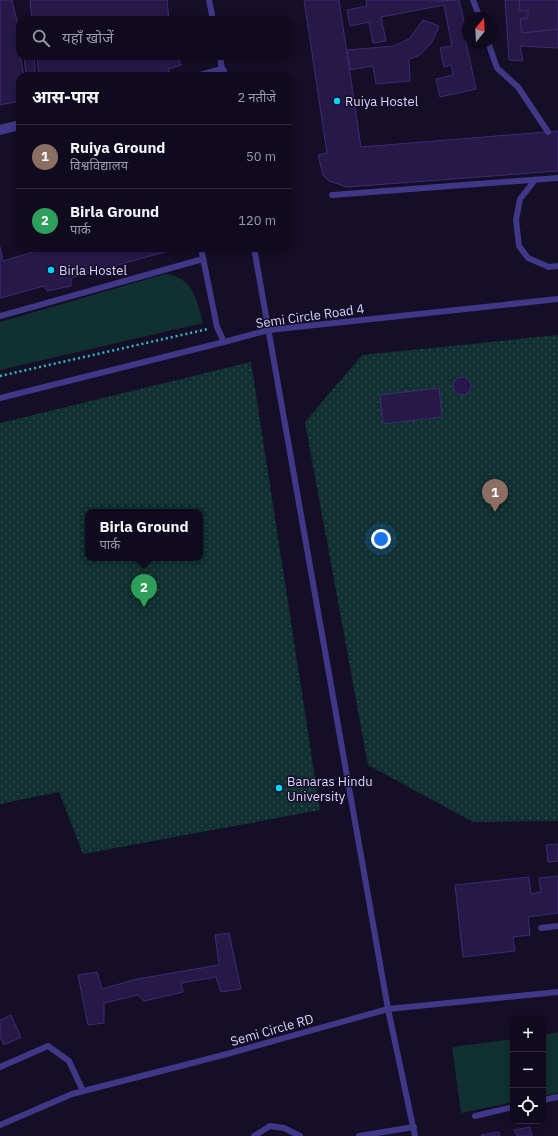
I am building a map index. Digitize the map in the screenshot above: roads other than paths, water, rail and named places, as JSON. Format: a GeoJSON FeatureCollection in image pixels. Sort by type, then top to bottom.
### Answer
{"type":"FeatureCollection","features":[{"type":"Feature","properties":{"kind":"street"},"geometry":{"type":"LineString","coordinates":[[0,130],[16,125]]}},
{"type":"Feature","properties":{"kind":"lane"},"geometry":{"type":"LineString","coordinates":[[210,0],[212,16]]}},
{"type":"Feature","properties":{"kind":"lane"},"geometry":{"type":"LineString","coordinates":[[473,0],[478,12]]}},
{"type":"Feature","properties":{"kind":"lane"},"geometry":{"type":"LineString","coordinates":[[490,48],[497,68],[518,87],[548,132]]}},
{"type":"Feature","properties":{"kind":"lane"},"geometry":{"type":"LineString","coordinates":[[221,60],[223,72]]}},
{"type":"Feature","properties":{"kind":"lane"},"geometry":{"type":"LineString","coordinates":[[550,172],[551,179]]}},
{"type":"Feature","properties":{"kind":"lane"},"geometry":{"type":"LineString","coordinates":[[332,195],[558,178]]}},
{"type":"Feature","properties":{"kind":"lane"},"geometry":{"type":"LineString","coordinates":[[535,180],[520,199],[516,220],[519,246],[528,258],[549,267],[558,266]]}},
{"type":"Feature","properties":{"kind":"lane"},"geometry":{"type":"LineString","coordinates":[[202,252],[218,326],[224,342]]}},
{"type":"Feature","properties":{"kind":"lane"},"geometry":{"type":"LineString","coordinates":[[255,252],[388,1009],[415,1136]]}},
{"type":"Feature","properties":{"kind":"lane"},"geometry":{"type":"LineString","coordinates":[[0,316],[203,258]]}},
{"type":"Feature","properties":{"kind":"lane","name":"Semi Circle Road 4"},"geometry":{"type":"LineString","coordinates":[[0,398],[269,330],[558,299]]}},
{"type":"Feature","properties":{"kind":"lane"},"geometry":{"type":"LineString","coordinates":[[541,928],[558,926]]}},
{"type":"Feature","properties":{"kind":"lane","name":"Semi Circle RD"},"geometry":{"type":"LineString","coordinates":[[0,1125],[72,1094],[227,1054],[388,1009],[558,992]]}},
{"type":"Feature","properties":{"kind":"lane"},"geometry":{"type":"LineString","coordinates":[[0,1067],[48,1046],[69,1061],[84,1091]]}},
{"type":"Feature","properties":{"kind":"lane"},"geometry":{"type":"LineString","coordinates":[[546,1099],[558,1097]]}},
{"type":"Feature","properties":{"kind":"lane"},"geometry":{"type":"LineString","coordinates":[[475,1116],[510,1108]]}},
{"type":"Feature","properties":{"kind":"lane"},"geometry":{"type":"LineString","coordinates":[[254,1136],[270,1126],[284,1128],[300,1136]]}},
{"type":"Feature","properties":{"kind":"lane"},"geometry":{"type":"LineString","coordinates":[[359,1136],[414,1127]]}},
{"type":"Feature","properties":{"kind":"place","name":"Ruiya Hostel"},"geometry":{"type":"Point","coordinates":[337,101]}},
{"type":"Feature","properties":{"kind":"place","name":"Birla Hostel"},"geometry":{"type":"Point","coordinates":[51,270]}},
{"type":"Feature","properties":{"kind":"place","name":"Ruiya Ground"},"geometry":{"type":"Point","coordinates":[495,512]}},
{"type":"Feature","properties":{"kind":"place","name":"Birla Ground"},"geometry":{"type":"Point","coordinates":[144,607]}},
{"type":"Feature","properties":{"kind":"place","name":"Banaras Hindu University"},"geometry":{"type":"Point","coordinates":[279,788]}}]}
